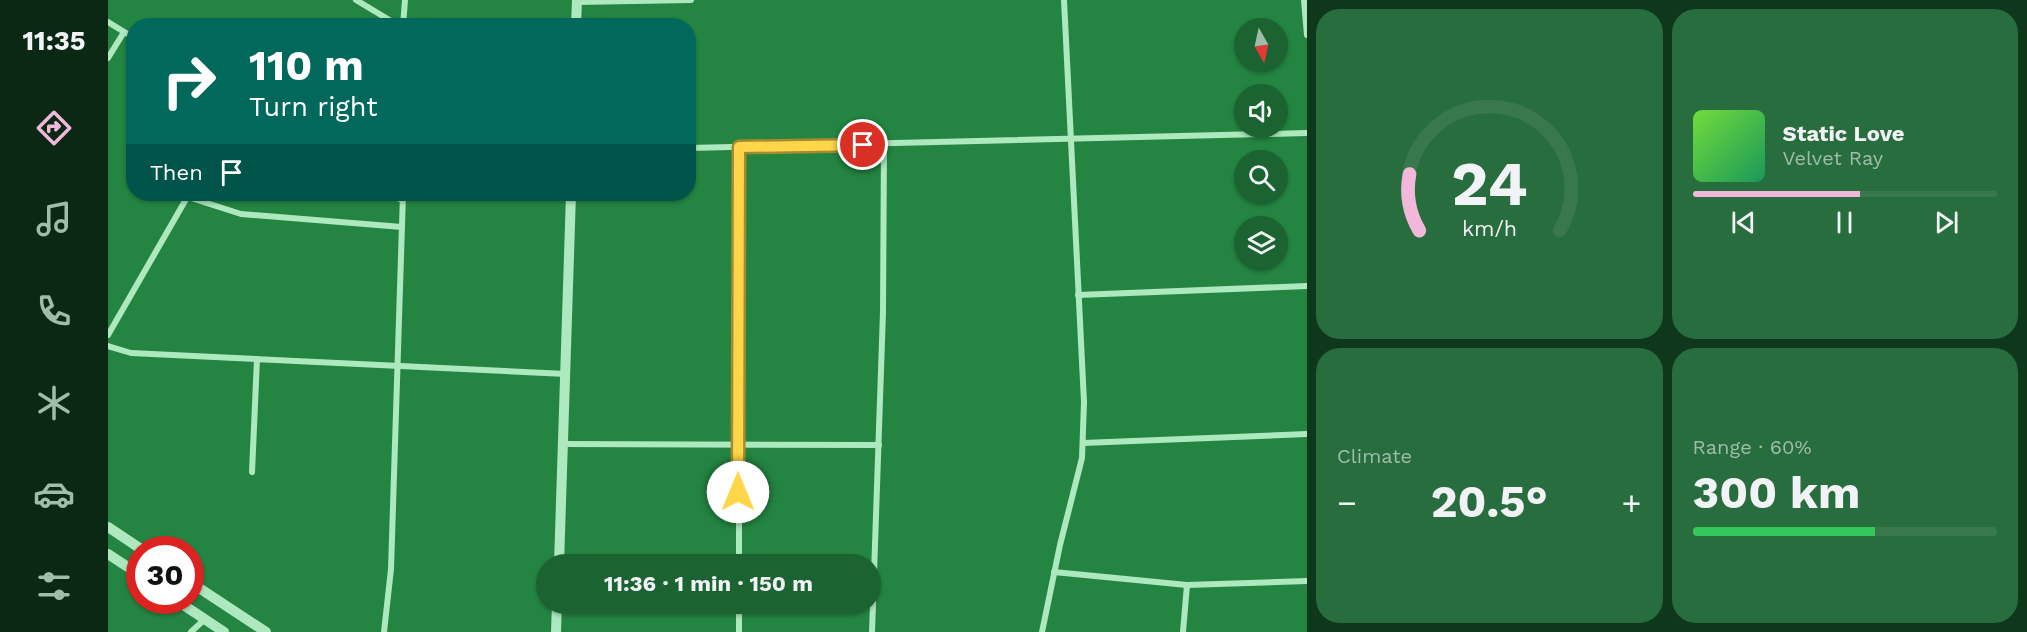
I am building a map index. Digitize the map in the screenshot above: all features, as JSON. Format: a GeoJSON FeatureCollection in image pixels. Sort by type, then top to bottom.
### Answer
{"type":"FeatureCollection","features":[{"type":"Feature","properties":{"kind":"street"},"geometry":{"type":"LineString","coordinates":[[356,0],[386,18]]}},
{"type":"Feature","properties":{"kind":"street"},"geometry":{"type":"LineString","coordinates":[[404,18],[405,0]]}},
{"type":"Feature","properties":{"kind":"street"},"geometry":{"type":"LineString","coordinates":[[576,18],[577,1],[692,0]]}},
{"type":"Feature","properties":{"kind":"street"},"geometry":{"type":"LineString","coordinates":[[1042,632],[1054,572],[1077,485],[1083,443],[1084,402],[1069,141],[1064,0]]}},
{"type":"Feature","properties":{"kind":"street"},"geometry":{"type":"LineString","coordinates":[[1304,0],[1307,35]]}},
{"type":"Feature","properties":{"kind":"street"},"geometry":{"type":"LineString","coordinates":[[108,22],[124,32],[108,58]]}},
{"type":"Feature","properties":{"kind":"street"},"geometry":{"type":"LineString","coordinates":[[696,148],[1069,141],[1307,133]]}},
{"type":"Feature","properties":{"kind":"street"},"geometry":{"type":"LineString","coordinates":[[872,632],[879,445],[884,144]]}},
{"type":"Feature","properties":{"kind":"street"},"geometry":{"type":"LineString","coordinates":[[739,147],[739,554]]}},
{"type":"Feature","properties":{"kind":"street"},"geometry":{"type":"LineString","coordinates":[[108,335],[186,201]]}},
{"type":"Feature","properties":{"kind":"street"},"geometry":{"type":"LineString","coordinates":[[205,201],[241,214],[402,227]]}},
{"type":"Feature","properties":{"kind":"street"},"geometry":{"type":"LineString","coordinates":[[384,632],[391,569],[403,201]]}},
{"type":"Feature","properties":{"kind":"street"},"geometry":{"type":"LineString","coordinates":[[559,554],[571,201]]}},
{"type":"Feature","properties":{"kind":"street"},"geometry":{"type":"LineString","coordinates":[[1078,295],[1307,286]]}},
{"type":"Feature","properties":{"kind":"street"},"geometry":{"type":"LineString","coordinates":[[108,346],[131,353],[566,374]]}},
{"type":"Feature","properties":{"kind":"street"},"geometry":{"type":"LineString","coordinates":[[252,472],[257,359]]}},
{"type":"Feature","properties":{"kind":"street"},"geometry":{"type":"LineString","coordinates":[[1083,443],[1307,434]]}},
{"type":"Feature","properties":{"kind":"street"},"geometry":{"type":"LineString","coordinates":[[563,444],[879,445]]}},
{"type":"Feature","properties":{"kind":"street"},"geometry":{"type":"LineString","coordinates":[[108,527],[126,539]]}},
{"type":"Feature","properties":{"kind":"street"},"geometry":{"type":"LineString","coordinates":[[108,554],[126,566]]}},
{"type":"Feature","properties":{"kind":"street"},"geometry":{"type":"LineString","coordinates":[[1054,572],[1187,585],[1307,581]]}},
{"type":"Feature","properties":{"kind":"street"},"geometry":{"type":"LineString","coordinates":[[1183,632],[1187,585]]}},
{"type":"Feature","properties":{"kind":"street"},"geometry":{"type":"LineString","coordinates":[[204,591],[266,632]]}},
{"type":"Feature","properties":{"kind":"street"},"geometry":{"type":"LineString","coordinates":[[197,614],[224,632]]}},
{"type":"Feature","properties":{"kind":"street"},"geometry":{"type":"LineString","coordinates":[[556,632],[557,614]]}},
{"type":"Feature","properties":{"kind":"street"},"geometry":{"type":"LineString","coordinates":[[739,614],[739,632]]}},
{"type":"Feature","properties":{"kind":"street"},"geometry":{"type":"LineString","coordinates":[[191,632],[205,619]]}},
{"type":"Feature","properties":{"kind":"route"},"geometry":{"type":"LineString","coordinates":[[738,492],[739,147],[863,145]]}}]}
